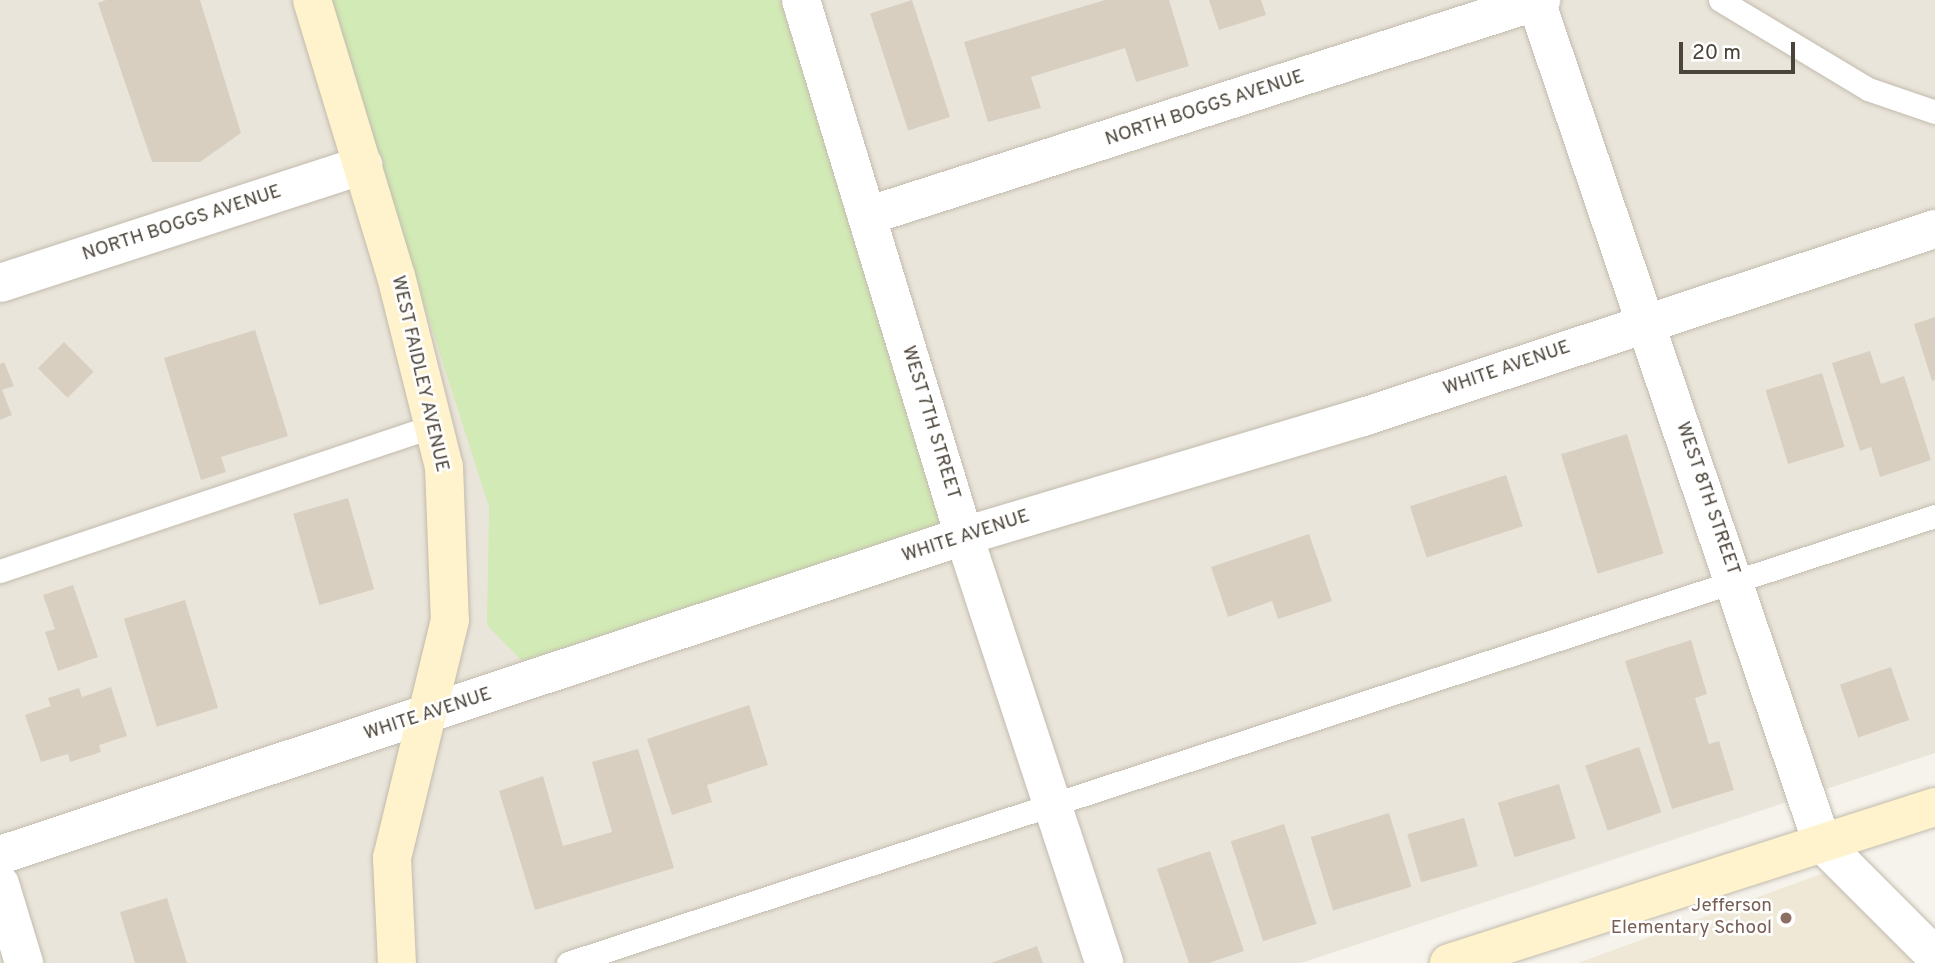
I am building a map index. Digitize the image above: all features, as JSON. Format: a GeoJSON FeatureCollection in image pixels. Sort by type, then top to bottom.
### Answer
{"type":"FeatureCollection","features":[{"type":"Feature","properties":{"kind":"street","name":"WEST FAIDLEY AVENUE"},"geometry":{"type":"LineString","coordinates":[[312,0],[363,165],[444,467],[450,620],[392,858],[397,963]]}},
{"type":"Feature","properties":{"kind":"street","name":"WEST 7TH STREET"},"geometry":{"type":"LineString","coordinates":[[801,0],[964,536],[1049,805],[1104,963]]}},
{"type":"Feature","properties":{"kind":"street","name":"NORTH BOGGS AVENUE"},"geometry":{"type":"LineString","coordinates":[[867,216],[1539,2]]}},
{"type":"Feature","properties":{"kind":"street","name":"WEST 8TH STREET"},"geometry":{"type":"LineString","coordinates":[[1539,2],[1822,843],[1935,956]]}},
{"type":"Feature","properties":{"kind":"street","name":"NORTH BOGGS AVENUE"},"geometry":{"type":"LineString","coordinates":[[0,283],[363,165]]}},
{"type":"Feature","properties":{"kind":"street","name":"WHITE AVENUE"},"geometry":{"type":"LineString","coordinates":[[0,855],[964,536],[1360,418],[1648,321],[1935,229]]}},
{"type":"Feature","properties":{"kind":"street"},"geometry":{"type":"LineString","coordinates":[[1449,963],[1935,807]]}},
{"type":"Feature","properties":{"kind":"street"},"geometry":{"type":"LineString","coordinates":[[0,884],[24,963]]}},
{"type":"Feature","properties":{"kind":"lane"},"geometry":{"type":"LineString","coordinates":[[1720,0],[1868,89],[1935,112]]}},
{"type":"Feature","properties":{"kind":"lane"},"geometry":{"type":"LineString","coordinates":[[0,571],[434,426]]}},
{"type":"Feature","properties":{"kind":"lane"},"geometry":{"type":"LineString","coordinates":[[568,963],[1935,516]]}},
{"type":"Feature","properties":{"kind":"shaded area"},"geometry":{"type":"Polygon","coordinates":[[[0,0],[1935,0],[1935,753],[1301,963],[0,963],[0,0]]]}},
{"type":"Feature","properties":{"kind":"shaded area","name":"Jefferson Elementary School"},"geometry":{"type":"Polygon","coordinates":[[[1824,873],[1917,963],[1578,963],[1824,873]]]}},
{"type":"Feature","properties":{"kind":"green space"},"geometry":{"type":"Polygon","coordinates":[[[327,0],[780,0],[947,526],[522,661],[487,625],[489,507],[327,0]]]}},
{"type":"Feature","properties":{"kind":"building"},"geometry":{"type":"Polygon","coordinates":[[[106,0],[200,0],[241,133],[200,162],[152,162],[98,3],[106,0]]]}},
{"type":"Feature","properties":{"kind":"building"},"geometry":{"type":"Polygon","coordinates":[[[912,0],[950,117],[908,131],[870,14],[912,0]]]}},
{"type":"Feature","properties":{"kind":"building"},"geometry":{"type":"Polygon","coordinates":[[[1105,0],[1169,0],[1189,66],[1136,82],[1125,48],[1031,77],[1041,108],[988,122],[964,42],[1105,0]]]}},
{"type":"Feature","properties":{"kind":"building"},"geometry":{"type":"Polygon","coordinates":[[[1209,0],[1261,0],[1266,15],[1219,30],[1209,0]]]}},
{"type":"Feature","properties":{"kind":"building"},"geometry":{"type":"Polygon","coordinates":[[[1935,317],[1935,380],[1932,381],[1914,324],[1935,317]]]}},
{"type":"Feature","properties":{"kind":"building"},"geometry":{"type":"Polygon","coordinates":[[[255,330],[288,436],[221,457],[226,472],[201,480],[164,358],[255,330]]]}},
{"type":"Feature","properties":{"kind":"building"},"geometry":{"type":"Polygon","coordinates":[[[64,342],[94,372],[68,398],[38,368],[64,342]]]}},
{"type":"Feature","properties":{"kind":"building"},"geometry":{"type":"Polygon","coordinates":[[[1870,351],[1881,384],[1904,376],[1931,460],[1880,477],[1871,447],[1860,451],[1832,363],[1870,351]]]}},
{"type":"Feature","properties":{"kind":"building"},"geometry":{"type":"Polygon","coordinates":[[[4,362],[14,386],[2,390],[12,415],[0,420],[0,364],[4,362]]]}},
{"type":"Feature","properties":{"kind":"building"},"geometry":{"type":"Polygon","coordinates":[[[1822,373],[1845,447],[1788,464],[1766,390],[1822,373]]]}},
{"type":"Feature","properties":{"kind":"building"},"geometry":{"type":"Polygon","coordinates":[[[1627,434],[1664,554],[1598,574],[1561,454],[1627,434]]]}},
{"type":"Feature","properties":{"kind":"building"},"geometry":{"type":"Polygon","coordinates":[[[1506,475],[1523,526],[1427,558],[1410,506],[1506,475]]]}},
{"type":"Feature","properties":{"kind":"building"},"geometry":{"type":"Polygon","coordinates":[[[348,498],[374,589],[319,605],[293,514],[348,498]]]}},
{"type":"Feature","properties":{"kind":"building"},"geometry":{"type":"Polygon","coordinates":[[[1309,534],[1332,601],[1278,619],[1272,601],[1228,617],[1211,567],[1309,534]]]}},
{"type":"Feature","properties":{"kind":"building"},"geometry":{"type":"Polygon","coordinates":[[[73,585],[98,657],[58,671],[45,632],[55,629],[43,595],[73,585]]]}},
{"type":"Feature","properties":{"kind":"building"},"geometry":{"type":"Polygon","coordinates":[[[185,600],[218,708],[157,727],[124,619],[185,600]]]}},
{"type":"Feature","properties":{"kind":"building"},"geometry":{"type":"Polygon","coordinates":[[[1691,640],[1707,694],[1695,698],[1709,744],[1719,741],[1734,790],[1672,809],[1625,661],[1691,640]]]}},
{"type":"Feature","properties":{"kind":"building"},"geometry":{"type":"Polygon","coordinates":[[[1891,667],[1909,720],[1858,738],[1840,685],[1891,667]]]}},
{"type":"Feature","properties":{"kind":"building"},"geometry":{"type":"Polygon","coordinates":[[[111,687],[127,736],[99,745],[101,752],[70,762],[68,754],[41,762],[25,715],[51,706],[48,698],[79,688],[82,697],[111,687]]]}},
{"type":"Feature","properties":{"kind":"building"},"geometry":{"type":"Polygon","coordinates":[[[749,705],[768,765],[707,785],[712,802],[672,815],[647,739],[749,705]]]}},
{"type":"Feature","properties":{"kind":"building"},"geometry":{"type":"Polygon","coordinates":[[[1639,747],[1661,812],[1608,831],[1585,766],[1639,747]]]}},
{"type":"Feature","properties":{"kind":"building"},"geometry":{"type":"Polygon","coordinates":[[[638,749],[674,868],[535,910],[499,791],[543,776],[563,846],[612,832],[592,762],[638,749]]]}},
{"type":"Feature","properties":{"kind":"building"},"geometry":{"type":"Polygon","coordinates":[[[1559,784],[1576,839],[1514,857],[1498,803],[1559,784]]]}},
{"type":"Feature","properties":{"kind":"building"},"geometry":{"type":"Polygon","coordinates":[[[1389,813],[1412,887],[1333,911],[1311,837],[1389,813]]]}},
{"type":"Feature","properties":{"kind":"building"},"geometry":{"type":"Polygon","coordinates":[[[1464,818],[1478,866],[1421,882],[1407,834],[1464,818]]]}},
{"type":"Feature","properties":{"kind":"building"},"geometry":{"type":"Polygon","coordinates":[[[1284,824],[1316,924],[1263,941],[1231,841],[1284,824]]]}},
{"type":"Feature","properties":{"kind":"building"},"geometry":{"type":"Polygon","coordinates":[[[1210,851],[1244,951],[1209,963],[1189,963],[1157,869],[1210,851]]]}},
{"type":"Feature","properties":{"kind":"building"},"geometry":{"type":"Polygon","coordinates":[[[167,898],[187,963],[135,963],[120,912],[167,898]]]}},
{"type":"Feature","properties":{"kind":"building"},"geometry":{"type":"Polygon","coordinates":[[[1037,946],[1043,963],[991,963],[1037,946]]]}},
{"type":"Feature","properties":{"kind":"place","name":"Jefferson Elementary School"},"geometry":{"type":"Point","coordinates":[1786,918]}}]}
